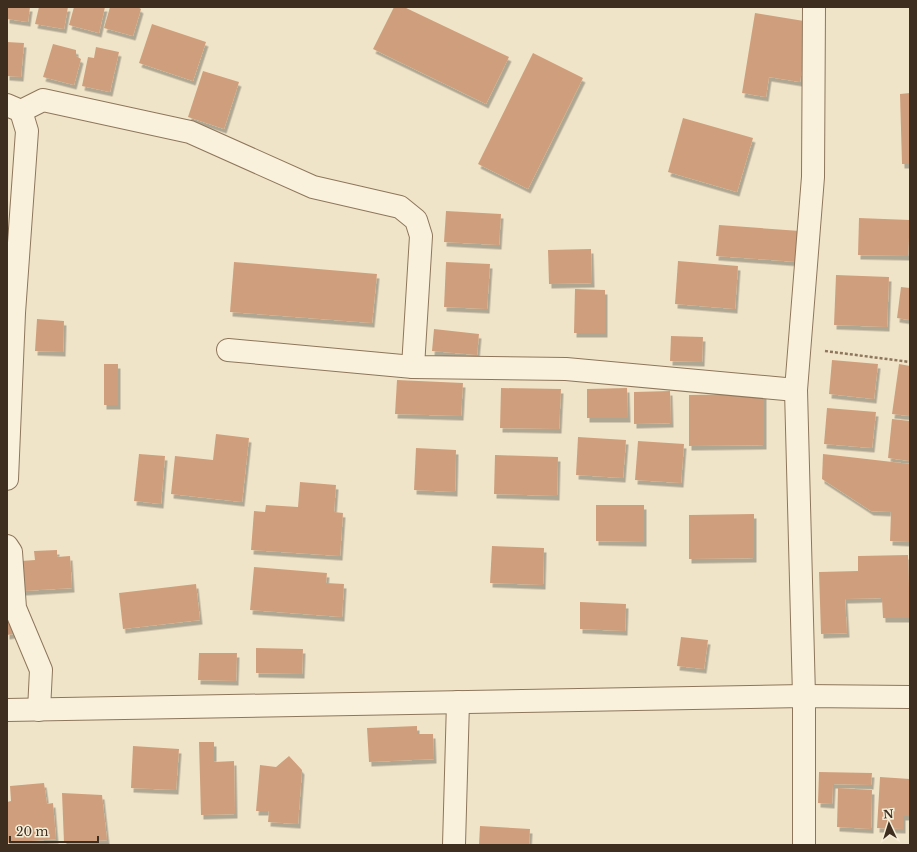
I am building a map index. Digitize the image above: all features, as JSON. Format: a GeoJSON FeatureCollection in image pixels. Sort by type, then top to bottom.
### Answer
{"type":"FeatureCollection","features":[{"type":"Feature","properties":{"kind":"street"},"geometry":{"type":"LineString","coordinates":[[804,845],[804,696],[796,390],[813,177],[814,7]]}},
{"type":"Feature","properties":{"kind":"street"},"geometry":{"type":"LineString","coordinates":[[7,479],[14,314],[27,131],[14,108],[43,100],[190,132],[313,187],[400,207],[416,220],[421,236],[413,367]]}},
{"type":"Feature","properties":{"kind":"street"},"geometry":{"type":"LineString","coordinates":[[228,350],[413,367],[566,369],[796,390]]}},
{"type":"Feature","properties":{"kind":"street"},"geometry":{"type":"LineString","coordinates":[[7,546],[11,552],[15,608],[41,670],[39,710]]}},
{"type":"Feature","properties":{"kind":"street"},"geometry":{"type":"LineString","coordinates":[[7,710],[804,696],[910,697]]}},
{"type":"Feature","properties":{"kind":"street"},"geometry":{"type":"LineString","coordinates":[[454,845],[458,702]]}},
{"type":"Feature","properties":{"kind":"path"},"geometry":{"type":"LineString","coordinates":[[799,348],[910,362]]}},
{"type":"Feature","properties":{"kind":"building"},"geometry":{"type":"Polygon","coordinates":[[[7,7],[30,7],[28,22],[7,19],[7,7]]]}},
{"type":"Feature","properties":{"kind":"building"},"geometry":{"type":"Polygon","coordinates":[[[39,7],[68,7],[64,29],[35,24],[39,7]]]}},
{"type":"Feature","properties":{"kind":"building"},"geometry":{"type":"Polygon","coordinates":[[[74,7],[105,7],[99,33],[69,25],[74,7]]]}},
{"type":"Feature","properties":{"kind":"building"},"geometry":{"type":"Polygon","coordinates":[[[110,7],[138,7],[141,9],[133,36],[104,28],[110,7]]]}},
{"type":"Feature","properties":{"kind":"building"},"geometry":{"type":"Polygon","coordinates":[[[394,7],[404,7],[509,57],[486,104],[373,49],[394,7]]]}},
{"type":"Feature","properties":{"kind":"building"},"geometry":{"type":"Polygon","coordinates":[[[755,13],[810,22],[800,82],[769,77],[766,97],[742,93],[755,13]]]}},
{"type":"Feature","properties":{"kind":"building"},"geometry":{"type":"Polygon","coordinates":[[[152,24],[206,42],[193,81],[139,63],[152,24]]]}},
{"type":"Feature","properties":{"kind":"building"},"geometry":{"type":"Polygon","coordinates":[[[7,42],[24,43],[21,77],[7,76],[7,42]]]}},
{"type":"Feature","properties":{"kind":"building"},"geometry":{"type":"Polygon","coordinates":[[[53,44],[76,50],[76,56],[81,59],[74,85],[43,77],[53,44]]]}},
{"type":"Feature","properties":{"kind":"building"},"geometry":{"type":"Polygon","coordinates":[[[96,47],[119,52],[110,92],[82,86],[88,57],[94,58],[96,47]]]}},
{"type":"Feature","properties":{"kind":"building"},"geometry":{"type":"Polygon","coordinates":[[[533,53],[583,78],[528,189],[478,164],[533,53]]]}},
{"type":"Feature","properties":{"kind":"building"},"geometry":{"type":"Polygon","coordinates":[[[203,71],[239,82],[224,129],[188,117],[203,71]]]}},
{"type":"Feature","properties":{"kind":"building"},"geometry":{"type":"Polygon","coordinates":[[[910,93],[910,164],[902,164],[900,94],[910,93]]]}},
{"type":"Feature","properties":{"kind":"building"},"geometry":{"type":"Polygon","coordinates":[[[683,118],[753,138],[737,192],[668,172],[683,118]]]}},
{"type":"Feature","properties":{"kind":"building"},"geometry":{"type":"Polygon","coordinates":[[[446,211],[501,214],[499,245],[444,242],[446,211]]]}},
{"type":"Feature","properties":{"kind":"building"},"geometry":{"type":"Polygon","coordinates":[[[859,218],[910,220],[908,256],[858,255],[859,218]]]}},
{"type":"Feature","properties":{"kind":"building"},"geometry":{"type":"Polygon","coordinates":[[[719,225],[800,231],[797,262],[716,256],[719,225]]]}},
{"type":"Feature","properties":{"kind":"building"},"geometry":{"type":"Polygon","coordinates":[[[591,249],[592,283],[549,284],[548,250],[591,249]]]}},
{"type":"Feature","properties":{"kind":"building"},"geometry":{"type":"Polygon","coordinates":[[[678,261],[738,266],[735,309],[675,304],[678,261]]]}},
{"type":"Feature","properties":{"kind":"building"},"geometry":{"type":"Polygon","coordinates":[[[234,262],[377,274],[372,323],[230,312],[234,262]]]}},
{"type":"Feature","properties":{"kind":"building"},"geometry":{"type":"Polygon","coordinates":[[[446,262],[490,264],[487,309],[444,307],[446,262]]]}},
{"type":"Feature","properties":{"kind":"building"},"geometry":{"type":"Polygon","coordinates":[[[836,275],[889,277],[887,327],[834,325],[836,275]]]}},
{"type":"Feature","properties":{"kind":"building"},"geometry":{"type":"Polygon","coordinates":[[[901,287],[910,288],[910,320],[897,318],[901,287]]]}},
{"type":"Feature","properties":{"kind":"building"},"geometry":{"type":"Polygon","coordinates":[[[575,289],[605,290],[605,333],[574,333],[575,289]]]}},
{"type":"Feature","properties":{"kind":"building"},"geometry":{"type":"Polygon","coordinates":[[[37,319],[64,321],[63,352],[35,351],[37,319]]]}},
{"type":"Feature","properties":{"kind":"building"},"geometry":{"type":"Polygon","coordinates":[[[434,329],[479,334],[477,355],[432,351],[434,329]]]}},
{"type":"Feature","properties":{"kind":"building"},"geometry":{"type":"Polygon","coordinates":[[[671,336],[703,337],[702,362],[670,361],[671,336]]]}},
{"type":"Feature","properties":{"kind":"building"},"geometry":{"type":"Polygon","coordinates":[[[832,360],[878,364],[874,399],[829,394],[832,360]]]}},
{"type":"Feature","properties":{"kind":"building"},"geometry":{"type":"Polygon","coordinates":[[[104,364],[118,364],[118,405],[104,405],[104,364]]]}},
{"type":"Feature","properties":{"kind":"building"},"geometry":{"type":"Polygon","coordinates":[[[899,364],[910,366],[910,416],[892,414],[899,364]]]}},
{"type":"Feature","properties":{"kind":"building"},"geometry":{"type":"Polygon","coordinates":[[[397,380],[463,383],[461,416],[395,414],[397,380]]]}},
{"type":"Feature","properties":{"kind":"building"},"geometry":{"type":"Polygon","coordinates":[[[501,388],[561,389],[559,429],[500,428],[501,388]]]}},
{"type":"Feature","properties":{"kind":"building"},"geometry":{"type":"Polygon","coordinates":[[[627,388],[628,418],[587,418],[587,389],[627,388]]]}},
{"type":"Feature","properties":{"kind":"building"},"geometry":{"type":"Polygon","coordinates":[[[670,391],[671,423],[634,424],[634,392],[670,391]]]}},
{"type":"Feature","properties":{"kind":"building"},"geometry":{"type":"Polygon","coordinates":[[[764,394],[764,445],[689,446],[689,395],[764,394]]]}},
{"type":"Feature","properties":{"kind":"building"},"geometry":{"type":"Polygon","coordinates":[[[827,408],[876,412],[872,448],[824,444],[827,408]]]}},
{"type":"Feature","properties":{"kind":"building"},"geometry":{"type":"Polygon","coordinates":[[[892,419],[910,421],[910,461],[888,458],[892,419]]]}},
{"type":"Feature","properties":{"kind":"building"},"geometry":{"type":"Polygon","coordinates":[[[216,434],[249,438],[242,502],[171,494],[175,456],[213,460],[216,434]]]}},
{"type":"Feature","properties":{"kind":"building"},"geometry":{"type":"Polygon","coordinates":[[[578,437],[626,440],[623,478],[576,475],[578,437]]]}},
{"type":"Feature","properties":{"kind":"building"},"geometry":{"type":"Polygon","coordinates":[[[638,441],[684,444],[681,483],[635,480],[638,441]]]}},
{"type":"Feature","properties":{"kind":"building"},"geometry":{"type":"Polygon","coordinates":[[[416,448],[456,450],[455,492],[414,490],[416,448]]]}},
{"type":"Feature","properties":{"kind":"building"},"geometry":{"type":"Polygon","coordinates":[[[139,454],[165,456],[161,504],[134,501],[139,454]]]}},
{"type":"Feature","properties":{"kind":"building"},"geometry":{"type":"Polygon","coordinates":[[[823,454],[910,464],[910,542],[890,541],[891,512],[871,511],[822,479],[823,454]]]}},
{"type":"Feature","properties":{"kind":"building"},"geometry":{"type":"Polygon","coordinates":[[[495,455],[558,457],[557,496],[494,494],[495,455]]]}},
{"type":"Feature","properties":{"kind":"building"},"geometry":{"type":"Polygon","coordinates":[[[300,482],[336,485],[334,512],[343,513],[340,556],[251,550],[254,511],[265,512],[266,505],[298,507],[300,482]]]}},
{"type":"Feature","properties":{"kind":"building"},"geometry":{"type":"Polygon","coordinates":[[[596,505],[644,505],[644,542],[596,541],[596,505]]]}},
{"type":"Feature","properties":{"kind":"building"},"geometry":{"type":"Polygon","coordinates":[[[754,514],[754,558],[689,559],[689,515],[754,514]]]}},
{"type":"Feature","properties":{"kind":"building"},"geometry":{"type":"Polygon","coordinates":[[[492,546],[544,548],[543,585],[490,583],[492,546]]]}},
{"type":"Feature","properties":{"kind":"building"},"geometry":{"type":"Polygon","coordinates":[[[57,550],[57,557],[70,556],[72,588],[23,591],[21,561],[35,560],[34,551],[57,550]]]}},
{"type":"Feature","properties":{"kind":"building"},"geometry":{"type":"Polygon","coordinates":[[[908,555],[910,618],[883,618],[882,598],[845,599],[847,633],[821,634],[819,572],[858,571],[858,556],[908,555]]]}},
{"type":"Feature","properties":{"kind":"building"},"geometry":{"type":"Polygon","coordinates":[[[254,567],[327,573],[326,583],[344,584],[342,617],[250,610],[254,567]]]}},
{"type":"Feature","properties":{"kind":"building"},"geometry":{"type":"Polygon","coordinates":[[[196,584],[200,620],[123,629],[119,593],[196,584]]]}},
{"type":"Feature","properties":{"kind":"building"},"geometry":{"type":"Polygon","coordinates":[[[580,602],[626,604],[625,631],[580,629],[580,602]]]}},
{"type":"Feature","properties":{"kind":"building"},"geometry":{"type":"Polygon","coordinates":[[[7,615],[13,634],[7,635],[7,615]]]}},
{"type":"Feature","properties":{"kind":"building"},"geometry":{"type":"Polygon","coordinates":[[[681,637],[708,640],[704,669],[677,666],[681,637]]]}},
{"type":"Feature","properties":{"kind":"building"},"geometry":{"type":"Polygon","coordinates":[[[256,648],[303,649],[302,674],[256,673],[256,648]]]}},
{"type":"Feature","properties":{"kind":"building"},"geometry":{"type":"Polygon","coordinates":[[[199,653],[237,653],[236,681],[198,680],[199,653]]]}},
{"type":"Feature","properties":{"kind":"building"},"geometry":{"type":"Polygon","coordinates":[[[417,726],[417,734],[433,734],[434,759],[369,762],[367,728],[417,726]]]}},
{"type":"Feature","properties":{"kind":"building"},"geometry":{"type":"Polygon","coordinates":[[[199,742],[214,742],[214,762],[234,761],[235,814],[201,815],[199,742]]]}},
{"type":"Feature","properties":{"kind":"building"},"geometry":{"type":"Polygon","coordinates":[[[133,746],[179,749],[176,790],[131,788],[133,746]]]}},
{"type":"Feature","properties":{"kind":"building"},"geometry":{"type":"Polygon","coordinates":[[[289,756],[302,770],[298,824],[268,822],[269,811],[256,811],[260,765],[276,767],[289,756]]]}},
{"type":"Feature","properties":{"kind":"building"},"geometry":{"type":"Polygon","coordinates":[[[819,772],[872,773],[871,785],[833,784],[832,804],[818,803],[819,772]]]}},
{"type":"Feature","properties":{"kind":"building"},"geometry":{"type":"Polygon","coordinates":[[[880,777],[910,779],[910,816],[903,816],[903,829],[877,828],[880,777]]]}},
{"type":"Feature","properties":{"kind":"building"},"geometry":{"type":"Polygon","coordinates":[[[44,783],[47,804],[53,803],[56,839],[7,843],[7,802],[11,801],[10,786],[44,783]]]}},
{"type":"Feature","properties":{"kind":"building"},"geometry":{"type":"Polygon","coordinates":[[[838,788],[872,790],[871,829],[837,827],[838,788]]]}},
{"type":"Feature","properties":{"kind":"building"},"geometry":{"type":"Polygon","coordinates":[[[62,793],[102,795],[107,840],[64,843],[62,793]]]}},
{"type":"Feature","properties":{"kind":"building"},"geometry":{"type":"Polygon","coordinates":[[[480,826],[530,829],[529,845],[479,845],[480,826]]]}}]}
